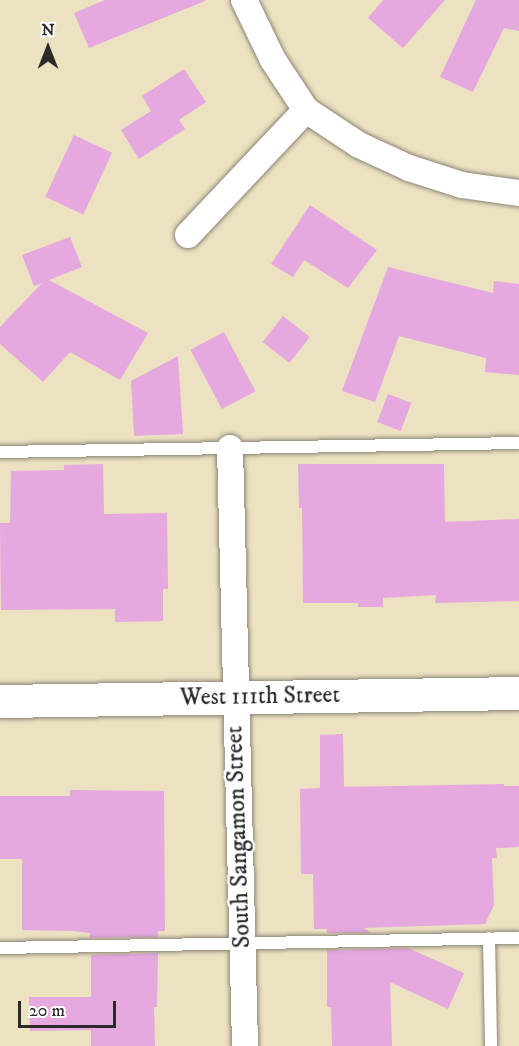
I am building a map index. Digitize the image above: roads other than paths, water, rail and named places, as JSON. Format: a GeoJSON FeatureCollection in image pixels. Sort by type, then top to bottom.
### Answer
{"type":"FeatureCollection","features":[{"type":"Feature","properties":{"kind":"main road","name":"West 111th Street"},"geometry":{"type":"LineString","coordinates":[[0,700],[519,693]]}},
{"type":"Feature","properties":{"kind":"street"},"geometry":{"type":"LineString","coordinates":[[244,0],[273,60],[306,110],[359,144],[409,168],[462,185],[519,193]]}},
{"type":"Feature","properties":{"kind":"street"},"geometry":{"type":"LineString","coordinates":[[188,235],[306,110]]}},
{"type":"Feature","properties":{"kind":"street","name":"South Sangamon Street"},"geometry":{"type":"LineString","coordinates":[[230,448],[244,1046]]}},
{"type":"Feature","properties":{"kind":"lane"},"geometry":{"type":"LineString","coordinates":[[0,452],[519,443]]}},
{"type":"Feature","properties":{"kind":"lane"},"geometry":{"type":"LineString","coordinates":[[0,948],[519,938]]}},
{"type":"Feature","properties":{"kind":"lane"},"geometry":{"type":"LineString","coordinates":[[489,939],[491,1046]]}}]}
